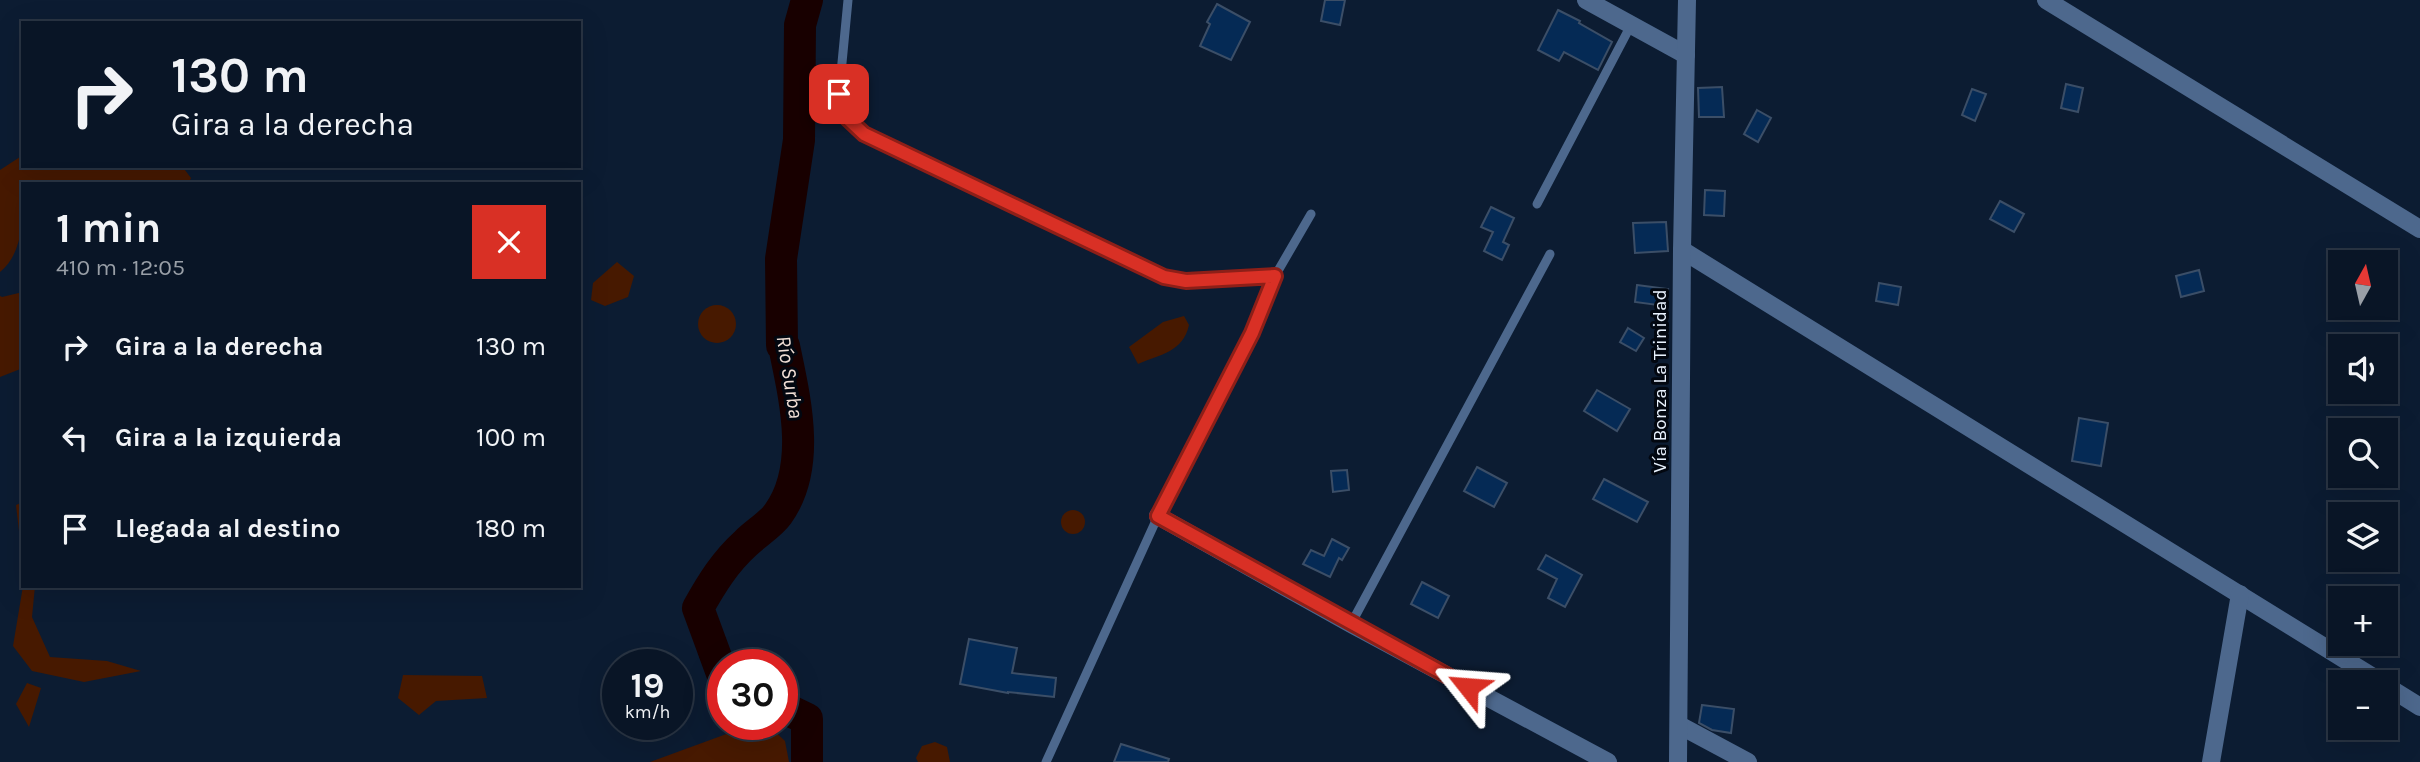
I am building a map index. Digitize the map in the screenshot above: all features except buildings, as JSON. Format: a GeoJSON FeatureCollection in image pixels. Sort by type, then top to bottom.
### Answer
{"type":"FeatureCollection","features":[{"type":"Feature","properties":{"kind":"street"},"geometry":{"type":"LineString","coordinates":[[1586,0],[1686,55]]}},
{"type":"Feature","properties":{"kind":"street","name":"Vía Bonza La Trinidad"},"geometry":{"type":"LineString","coordinates":[[1678,762],[1687,0]]}},
{"type":"Feature","properties":{"kind":"street"},"geometry":{"type":"LineString","coordinates":[[2046,0],[2420,229]]}},
{"type":"Feature","properties":{"kind":"street"},"geometry":{"type":"LineString","coordinates":[[1682,250],[2361,670]]}},
{"type":"Feature","properties":{"kind":"street"},"geometry":{"type":"LineString","coordinates":[[1158,516],[1351,624],[1608,762]]}},
{"type":"Feature","properties":{"kind":"street"},"geometry":{"type":"LineString","coordinates":[[2211,762],[2240,594]]}},
{"type":"Feature","properties":{"kind":"street"},"geometry":{"type":"LineString","coordinates":[[2398,693],[2420,707]]}},
{"type":"Feature","properties":{"kind":"street"},"geometry":{"type":"LineString","coordinates":[[1679,725],[1748,762]]}},
{"type":"Feature","properties":{"kind":"lane"},"geometry":{"type":"LineString","coordinates":[[848,0],[839,94],[846,117],[864,134],[1164,277],[1186,281],[1275,276]]}},
{"type":"Feature","properties":{"kind":"lane"},"geometry":{"type":"LineString","coordinates":[[1537,204],[1631,25]]}},
{"type":"Feature","properties":{"kind":"lane"},"geometry":{"type":"LineString","coordinates":[[1046,762],[1158,516],[1252,333],[1275,276],[1311,214]]}},
{"type":"Feature","properties":{"kind":"lane"},"geometry":{"type":"LineString","coordinates":[[1351,624],[1550,254]]}},
{"type":"Feature","properties":{"kind":"shaded area"},"geometry":{"type":"Polygon","coordinates":[[[21,156],[21,168],[184,168],[191,178],[189,182],[21,182],[21,231],[14,254],[0,272],[0,170],[21,156]]]}},
{"type":"Feature","properties":{"kind":"shaded area"},"geometry":{"type":"Polygon","coordinates":[[[617,262],[634,276],[628,297],[605,306],[591,300],[593,283],[617,262]]]}},
{"type":"Feature","properties":{"kind":"shaded area"},"geometry":{"type":"Polygon","coordinates":[[[21,292],[21,369],[0,377],[0,296],[21,292]]]}},
{"type":"Feature","properties":{"kind":"shaded area"},"geometry":{"type":"Polygon","coordinates":[[[717,305],[731,310],[736,324],[731,338],[717,343],[703,338],[698,324],[703,310],[717,305]]]}},
{"type":"Feature","properties":{"kind":"shaded area"},"geometry":{"type":"Polygon","coordinates":[[[1184,316],[1189,325],[1182,341],[1170,351],[1138,364],[1129,347],[1163,322],[1184,316]]]}},
{"type":"Feature","properties":{"kind":"shaded area"},"geometry":{"type":"Polygon","coordinates":[[[21,503],[21,549],[16,505],[21,503]]]}},
{"type":"Feature","properties":{"kind":"shaded area"},"geometry":{"type":"Polygon","coordinates":[[[1068,510],[1078,510],[1085,517],[1085,527],[1078,534],[1068,534],[1061,527],[1061,517],[1068,510]]]}},
{"type":"Feature","properties":{"kind":"shaded area"},"geometry":{"type":"Polygon","coordinates":[[[23,588],[35,588],[32,617],[50,657],[107,661],[141,671],[84,682],[32,671],[13,646],[23,588]]]}},
{"type":"Feature","properties":{"kind":"shaded area"},"geometry":{"type":"Polygon","coordinates":[[[403,675],[482,676],[487,698],[436,701],[419,715],[398,698],[403,675]]]}},
{"type":"Feature","properties":{"kind":"shaded area"},"geometry":{"type":"Polygon","coordinates":[[[27,683],[41,688],[29,727],[16,704],[27,683]]]}},
{"type":"Feature","properties":{"kind":"shaded area"},"geometry":{"type":"Polygon","coordinates":[[[710,740],[784,740],[789,762],[650,762],[710,740]]]}},
{"type":"Feature","properties":{"kind":"shaded area"},"geometry":{"type":"Polygon","coordinates":[[[935,742],[947,747],[950,762],[918,762],[916,758],[922,746],[935,742]]]}},
{"type":"Feature","properties":{"kind":"waterway","name":"Río Surba"},"geometry":{"type":"LineString","coordinates":[[713,649],[698,608],[732,558],[778,514],[795,475],[798,432],[782,345],[781,259],[799,140],[800,25],[807,0]]}},
{"type":"Feature","properties":{"kind":"waterway","name":"Río Surba"},"geometry":{"type":"LineString","coordinates":[[798,715],[807,719],[807,762]]}},
{"type":"Feature","properties":{"kind":"route"},"geometry":{"type":"LineString","coordinates":[[839,94],[846,117],[864,134],[1164,277],[1186,281],[1275,276],[1252,333],[1158,516],[1468,687]]}}]}
